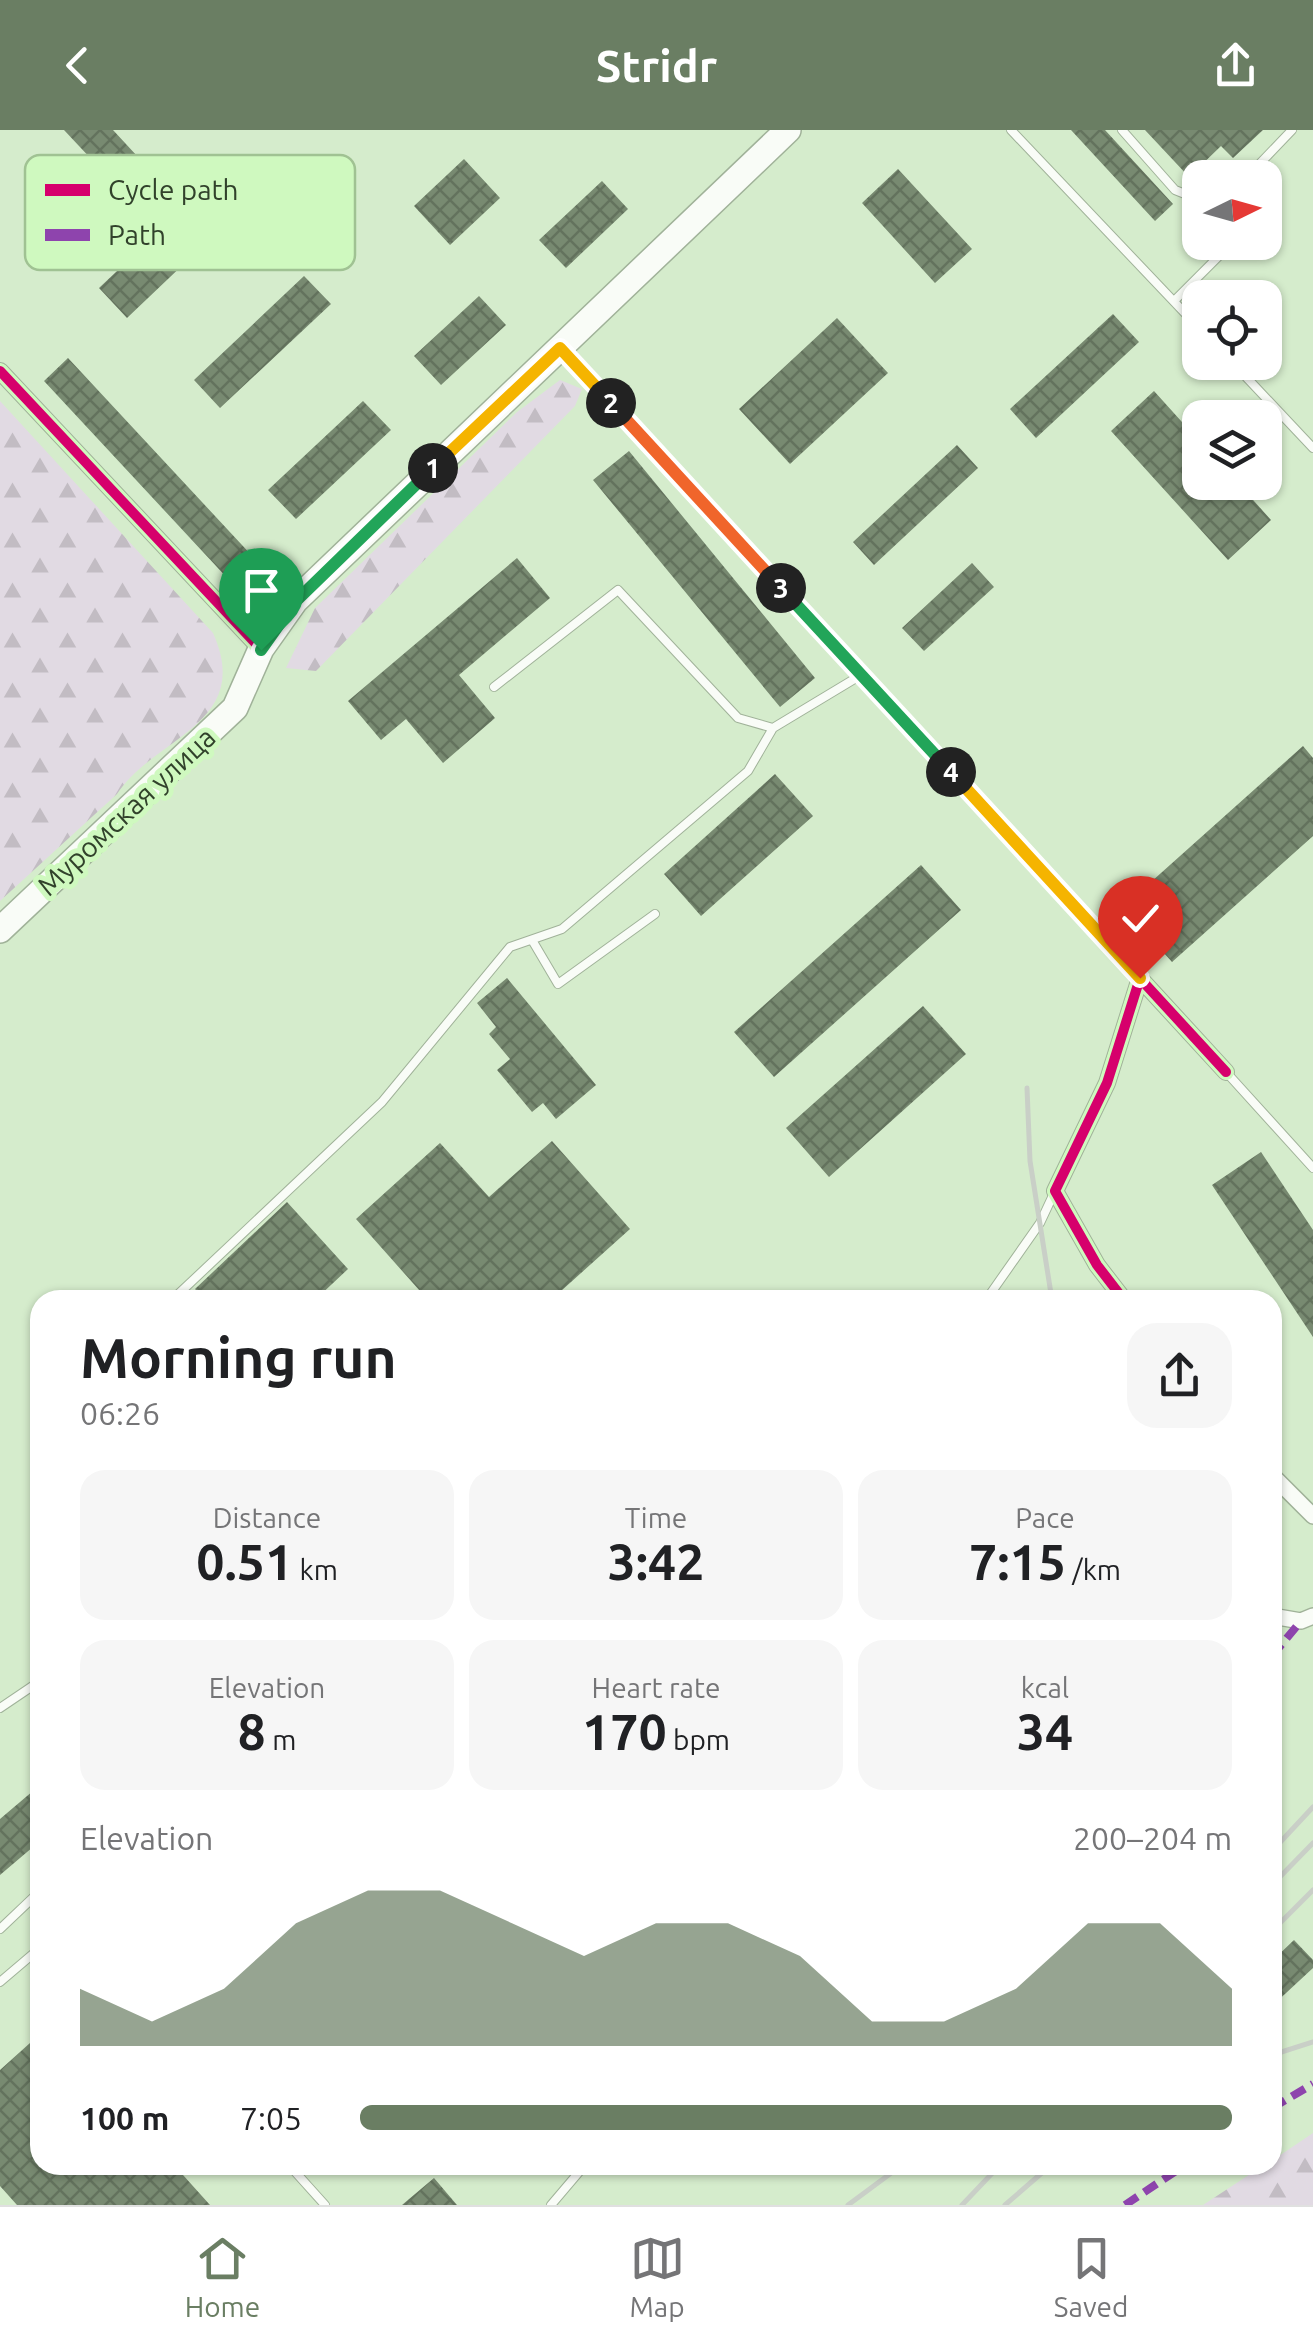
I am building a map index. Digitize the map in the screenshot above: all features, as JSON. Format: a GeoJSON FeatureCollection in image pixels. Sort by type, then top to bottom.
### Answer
{"type":"FeatureCollection","features":[{"type":"Feature","properties":{"kind":"main road","name":"Муромская улица"},"geometry":{"type":"LineString","coordinates":[[0,930],[235,708],[261,650],[295,602],[788,130]]}},
{"type":"Feature","properties":{"kind":"street"},"geometry":{"type":"LineString","coordinates":[[560,348],[1226,1072]]}},
{"type":"Feature","properties":{"kind":"street"},"geometry":{"type":"LineString","coordinates":[[0,372],[261,650]]}},
{"type":"Feature","properties":{"kind":"street"},"geometry":{"type":"LineString","coordinates":[[1116,1290],[1097,1265],[1056,1191],[1107,1083],[1140,978]]}},
{"type":"Feature","properties":{"kind":"street"},"geometry":{"type":"LineString","coordinates":[[1282,1485],[1313,1516]]}},
{"type":"Feature","properties":{"kind":"street"},"geometry":{"type":"LineString","coordinates":[[1282,1617],[1300,1620],[1313,1616]]}},
{"type":"Feature","properties":{"kind":"lane"},"geometry":{"type":"LineString","coordinates":[[1011,130],[1182,310]]}},
{"type":"Feature","properties":{"kind":"lane"},"geometry":{"type":"LineString","coordinates":[[1122,130],[1174,190],[1182,193]]}},
{"type":"Feature","properties":{"kind":"lane"},"geometry":{"type":"LineString","coordinates":[[1263,160],[1292,130]]}},
{"type":"Feature","properties":{"kind":"lane"},"geometry":{"type":"LineString","coordinates":[[1174,302],[1216,260]]}},
{"type":"Feature","properties":{"kind":"lane"},"geometry":{"type":"LineString","coordinates":[[1249,380],[1313,448]]}},
{"type":"Feature","properties":{"kind":"lane"},"geometry":{"type":"LineString","coordinates":[[494,687],[618,590],[738,718],[773,728]]}},
{"type":"Feature","properties":{"kind":"lane"},"geometry":{"type":"LineString","coordinates":[[183,1290],[382,1102],[510,947],[562,930],[748,770],[773,728],[862,675]]}},
{"type":"Feature","properties":{"kind":"lane"},"geometry":{"type":"LineString","coordinates":[[532,940],[558,984],[655,914]]}},
{"type":"Feature","properties":{"kind":"lane"},"geometry":{"type":"LineString","coordinates":[[1226,1072],[1313,1168]]}},
{"type":"Feature","properties":{"kind":"lane"},"geometry":{"type":"LineString","coordinates":[[993,1290],[1040,1223],[1056,1191]]}},
{"type":"Feature","properties":{"kind":"lane"},"geometry":{"type":"LineString","coordinates":[[0,1708],[30,1688]]}},
{"type":"Feature","properties":{"kind":"lane"},"geometry":{"type":"LineString","coordinates":[[0,1929],[30,1900]]}},
{"type":"Feature","properties":{"kind":"lane"},"geometry":{"type":"LineString","coordinates":[[0,1982],[30,1956]]}},
{"type":"Feature","properties":{"kind":"lane"},"geometry":{"type":"LineString","coordinates":[[298,2175],[326,2205]]}},
{"type":"Feature","properties":{"kind":"lane"},"geometry":{"type":"LineString","coordinates":[[550,2205],[576,2175]]}},
{"type":"Feature","properties":{"kind":"green space"},"geometry":{"type":"Polygon","coordinates":[[[560,380],[582,389],[575,406],[316,671],[286,668],[315,608],[517,412],[560,380]]]}},
{"type":"Feature","properties":{"kind":"green space"},"geometry":{"type":"Polygon","coordinates":[[[0,401],[213,633],[222,664],[220,689],[210,709],[133,774],[117,794],[0,901],[0,401]]]}},
{"type":"Feature","properties":{"kind":"green space"},"geometry":{"type":"Polygon","coordinates":[[[1313,2133],[1313,2205],[1203,2205],[1249,2175],[1282,2175],[1282,2154],[1313,2133]]]}},
{"type":"Feature","properties":{"kind":"building"},"geometry":{"type":"Polygon","coordinates":[[[64,130],[113,130],[136,155],[87,155],[64,130]]]}},
{"type":"Feature","properties":{"kind":"building"},"geometry":{"type":"Polygon","coordinates":[[[1071,130],[1105,130],[1173,204],[1155,221],[1071,130]]]}},
{"type":"Feature","properties":{"kind":"building"},"geometry":{"type":"Polygon","coordinates":[[[1145,130],[1263,130],[1233,158],[1221,146],[1207,160],[1182,160],[1182,170],[1145,130]]]}},
{"type":"Feature","properties":{"kind":"building"},"geometry":{"type":"Polygon","coordinates":[[[464,159],[500,198],[450,245],[414,206],[464,159]]]}},
{"type":"Feature","properties":{"kind":"building"},"geometry":{"type":"Polygon","coordinates":[[[898,169],[972,249],[935,283],[862,203],[898,169]]]}},
{"type":"Feature","properties":{"kind":"building"},"geometry":{"type":"Polygon","coordinates":[[[602,181],[628,209],[566,268],[539,240],[602,181]]]}},
{"type":"Feature","properties":{"kind":"building"},"geometry":{"type":"Polygon","coordinates":[[[118,270],[177,270],[127,318],[99,288],[118,270]]]}},
{"type":"Feature","properties":{"kind":"building"},"geometry":{"type":"Polygon","coordinates":[[[304,276],[331,304],[220,408],[194,380],[304,276]]]}},
{"type":"Feature","properties":{"kind":"building"},"geometry":{"type":"Polygon","coordinates":[[[479,296],[506,325],[441,385],[414,356],[479,296]]]}},
{"type":"Feature","properties":{"kind":"building"},"geometry":{"type":"Polygon","coordinates":[[[1113,314],[1139,342],[1036,438],[1010,409],[1113,314]]]}},
{"type":"Feature","properties":{"kind":"building"},"geometry":{"type":"Polygon","coordinates":[[[837,318],[888,373],[790,464],[739,409],[837,318]]]}},
{"type":"Feature","properties":{"kind":"building"},"geometry":{"type":"Polygon","coordinates":[[[68,358],[255,559],[230,581],[44,381],[68,358]]]}},
{"type":"Feature","properties":{"kind":"building"},"geometry":{"type":"Polygon","coordinates":[[[1154,391],[1182,422],[1182,500],[1253,500],[1271,520],[1228,560],[1111,431],[1154,391]]]}},
{"type":"Feature","properties":{"kind":"building"},"geometry":{"type":"Polygon","coordinates":[[[363,401],[391,430],[296,519],[268,490],[363,401]]]}},
{"type":"Feature","properties":{"kind":"building"},"geometry":{"type":"Polygon","coordinates":[[[957,445],[978,468],[874,565],[853,542],[957,445]]]}},
{"type":"Feature","properties":{"kind":"building"},"geometry":{"type":"Polygon","coordinates":[[[629,451],[815,678],[780,707],[593,480],[629,451]]]}},
{"type":"Feature","properties":{"kind":"building"},"geometry":{"type":"Polygon","coordinates":[[[517,558],[550,598],[459,675],[495,718],[443,763],[406,719],[381,740],[348,701],[517,558]]]}},
{"type":"Feature","properties":{"kind":"building"},"geometry":{"type":"Polygon","coordinates":[[[972,563],[994,587],[924,651],[902,628],[972,563]]]}},
{"type":"Feature","properties":{"kind":"building"},"geometry":{"type":"Polygon","coordinates":[[[1303,746],[1313,758],[1313,836],[1172,962],[1123,907],[1303,746]]]}},
{"type":"Feature","properties":{"kind":"building"},"geometry":{"type":"Polygon","coordinates":[[[775,774],[813,816],[701,916],[664,874],[775,774]]]}},
{"type":"Feature","properties":{"kind":"building"},"geometry":{"type":"Polygon","coordinates":[[[921,865],[961,910],[774,1077],[734,1032],[921,865]]]}},
{"type":"Feature","properties":{"kind":"building"},"geometry":{"type":"Polygon","coordinates":[[[507,978],[596,1085],[556,1119],[543,1103],[532,1112],[497,1070],[510,1059],[489,1034],[496,1027],[477,1003],[507,978]]]}},
{"type":"Feature","properties":{"kind":"building"},"geometry":{"type":"Polygon","coordinates":[[[923,1006],[966,1054],[829,1177],[786,1128],[923,1006]]]}},
{"type":"Feature","properties":{"kind":"building"},"geometry":{"type":"Polygon","coordinates":[[[552,1141],[630,1229],[562,1290],[419,1290],[356,1219],[440,1143],[489,1197],[552,1141]]]}},
{"type":"Feature","properties":{"kind":"building"},"geometry":{"type":"Polygon","coordinates":[[[1261,1152],[1313,1230],[1313,1337],[1282,1290],[1212,1185],[1261,1152]]]}},
{"type":"Feature","properties":{"kind":"building"},"geometry":{"type":"Polygon","coordinates":[[[287,1202],[348,1269],[326,1290],[195,1289],[287,1202]]]}},
{"type":"Feature","properties":{"kind":"building"},"geometry":{"type":"Polygon","coordinates":[[[30,1794],[30,1850],[0,1875],[0,1819],[30,1794]]]}},
{"type":"Feature","properties":{"kind":"building"},"geometry":{"type":"Polygon","coordinates":[[[1294,1940],[1313,1960],[1313,1968],[1282,1997],[1282,1951],[1294,1940]]]}},
{"type":"Feature","properties":{"kind":"building"},"geometry":{"type":"Polygon","coordinates":[[[30,2043],[30,2175],[183,2175],[210,2205],[17,2205],[0,2186],[0,2070],[30,2043]]]}},
{"type":"Feature","properties":{"kind":"building"},"geometry":{"type":"Polygon","coordinates":[[[434,2178],[457,2205],[402,2205],[434,2178]]]}},
{"type":"Feature","properties":{"kind":"railway"},"geometry":{"type":"LineString","coordinates":[[1027,1088],[1030,1161],[1050,1290]]}},
{"type":"Feature","properties":{"kind":"railway"},"geometry":{"type":"LineString","coordinates":[[1282,1840],[1313,1807]]}},
{"type":"Feature","properties":{"kind":"railway"},"geometry":{"type":"LineString","coordinates":[[1282,1875],[1313,1843]]}},
{"type":"Feature","properties":{"kind":"railway"},"geometry":{"type":"LineString","coordinates":[[1282,1921],[1313,1890]]}},
{"type":"Feature","properties":{"kind":"railway"},"geometry":{"type":"LineString","coordinates":[[1282,2052],[1313,2042]]}},
{"type":"Feature","properties":{"kind":"railway"},"geometry":{"type":"LineString","coordinates":[[848,2205],[888,2175]]}},
{"type":"Feature","properties":{"kind":"railway"},"geometry":{"type":"LineString","coordinates":[[962,2205],[990,2175]]}},
{"type":"Feature","properties":{"kind":"railway"},"geometry":{"type":"LineString","coordinates":[[1005,2205],[1040,2175]]}},
{"type":"Feature","properties":{"kind":"marked path"},"geometry":{"type":"LineString","coordinates":[[1282,1644],[1301,1621]]}},
{"type":"Feature","properties":{"kind":"marked path"},"geometry":{"type":"LineString","coordinates":[[1282,2102],[1313,2084]]}},
{"type":"Feature","properties":{"kind":"marked path"},"geometry":{"type":"LineString","coordinates":[[1125,2205],[1170,2175]]}},
{"type":"Feature","properties":{"kind":"cycle path"},"geometry":{"type":"LineString","coordinates":[[561,348],[1226,1072]]}},
{"type":"Feature","properties":{"kind":"cycle path"},"geometry":{"type":"LineString","coordinates":[[0,371],[261,649]]}},
{"type":"Feature","properties":{"kind":"cycle path"},"geometry":{"type":"LineString","coordinates":[[1116,1290],[1097,1265],[1055,1191],[1107,1083],[1140,978]]}},
{"type":"Feature","properties":{"kind":"route"},"geometry":{"type":"LineString","coordinates":[[261,650],[295,602],[560,348],[1140,978]]}}]}
